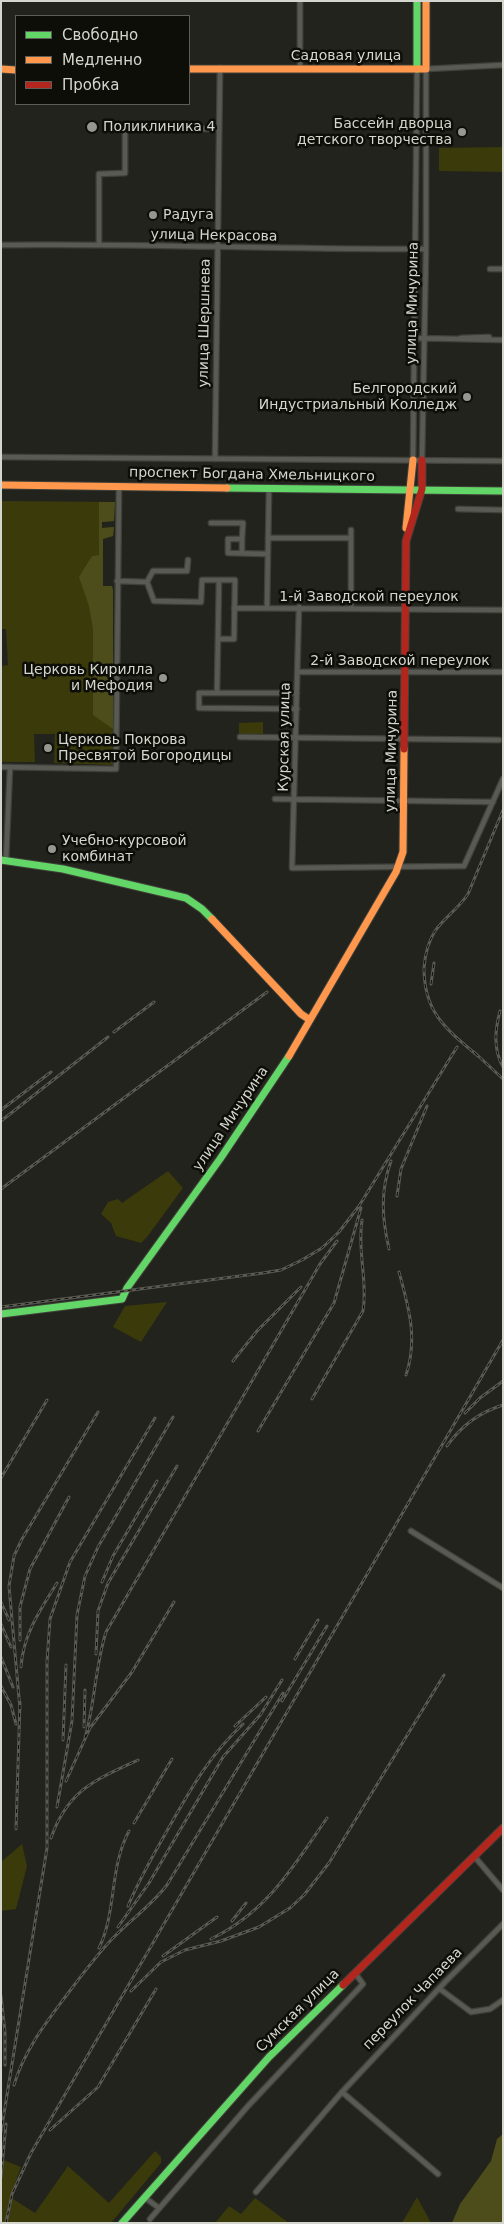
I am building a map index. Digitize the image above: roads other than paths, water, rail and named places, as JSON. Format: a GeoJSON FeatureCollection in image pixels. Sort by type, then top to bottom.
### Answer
{"type":"FeatureCollection","features":[{"type":"Feature","properties":{"kind":"street"},"geometry":{"type":"LineString","coordinates":[[300,1],[300,69]]}},
{"type":"Feature","properties":{"kind":"street","name":"улица Мичурина"},"geometry":{"type":"LineString","coordinates":[[413,460],[417,1]]}},
{"type":"Feature","properties":{"kind":"street","name":"улица Мичурина"},"geometry":{"type":"LineString","coordinates":[[1,1314],[122,1299],[260,1100],[310,1020],[398,866],[403,852],[407,608],[406,541],[413,513],[422,489],[426,249],[426,1]]}},
{"type":"Feature","properties":{"kind":"street","name":"Садовая улица"},"geometry":{"type":"LineString","coordinates":[[190,69],[426,69],[503,65]]}},
{"type":"Feature","properties":{"kind":"street","name":"улица Шершнева"},"geometry":{"type":"LineString","coordinates":[[215,459],[220,68]]}},
{"type":"Feature","properties":{"kind":"street"},"geometry":{"type":"LineString","coordinates":[[1,69],[15,70]]}},
{"type":"Feature","properties":{"kind":"street"},"geometry":{"type":"LineString","coordinates":[[99,244],[99,174],[125,173],[125,128],[219,129]]}},
{"type":"Feature","properties":{"kind":"street","name":"улица Некрасова"},"geometry":{"type":"LineString","coordinates":[[1,245],[99,244],[426,249]]}},
{"type":"Feature","properties":{"kind":"street"},"geometry":{"type":"LineString","coordinates":[[490,269],[503,269]]}},
{"type":"Feature","properties":{"kind":"street"},"geometry":{"type":"LineString","coordinates":[[415,338],[503,339]]}},
{"type":"Feature","properties":{"kind":"street"},"geometry":{"type":"LineString","coordinates":[[1,457],[503,461]]}},
{"type":"Feature","properties":{"kind":"street"},"geometry":{"type":"LineString","coordinates":[[406,541],[406,513],[413,481],[413,460]]}},
{"type":"Feature","properties":{"kind":"street","name":"проспект Богдана Хмельницкого"},"geometry":{"type":"LineString","coordinates":[[1,485],[503,491]]}},
{"type":"Feature","properties":{"kind":"street"},"geometry":{"type":"LineString","coordinates":[[1,767],[116,769],[119,486]]}},
{"type":"Feature","properties":{"kind":"street"},"geometry":{"type":"LineString","coordinates":[[267,608],[268,488]]}},
{"type":"Feature","properties":{"kind":"street"},"geometry":{"type":"LineString","coordinates":[[458,509],[503,510]]}},
{"type":"Feature","properties":{"kind":"street"},"geometry":{"type":"LineString","coordinates":[[211,522],[243,523],[242,553]]}},
{"type":"Feature","properties":{"kind":"street"},"geometry":{"type":"LineString","coordinates":[[350,608],[351,530]]}},
{"type":"Feature","properties":{"kind":"street"},"geometry":{"type":"LineString","coordinates":[[268,538],[351,538]]}},
{"type":"Feature","properties":{"kind":"street"},"geometry":{"type":"LineString","coordinates":[[242,539],[228,539],[228,553],[268,554]]}},
{"type":"Feature","properties":{"kind":"street"},"geometry":{"type":"LineString","coordinates":[[188,560],[187,571],[153,571],[147,582],[154,602],[201,602],[202,580],[235,580],[234,639],[218,639]]}},
{"type":"Feature","properties":{"kind":"street"},"geometry":{"type":"LineString","coordinates":[[217,692],[219,580]]}},
{"type":"Feature","properties":{"kind":"street"},"geometry":{"type":"LineString","coordinates":[[117,581],[147,582]]}},
{"type":"Feature","properties":{"kind":"street","name":"Курская улица"},"geometry":{"type":"LineString","coordinates":[[299,607],[292,868],[398,866]]}},
{"type":"Feature","properties":{"kind":"street","name":"1-й Заводской переулок"},"geometry":{"type":"LineString","coordinates":[[234,608],[503,610]]}},
{"type":"Feature","properties":{"kind":"street","name":"2-й Заводской переулок"},"geometry":{"type":"LineString","coordinates":[[298,672],[503,672]]}},
{"type":"Feature","properties":{"kind":"street"},"geometry":{"type":"LineString","coordinates":[[297,693],[199,693],[199,708],[297,709]]}},
{"type":"Feature","properties":{"kind":"street"},"geometry":{"type":"LineString","coordinates":[[240,736],[500,740]]}},
{"type":"Feature","properties":{"kind":"street"},"geometry":{"type":"LineString","coordinates":[[10,767],[3,860],[64,869],[186,898],[202,909],[301,1014],[310,1020]]}},
{"type":"Feature","properties":{"kind":"street"},"geometry":{"type":"LineString","coordinates":[[398,866],[464,866],[503,780]]}},
{"type":"Feature","properties":{"kind":"street"},"geometry":{"type":"LineString","coordinates":[[274,799],[492,802]]}},
{"type":"Feature","properties":{"kind":"street"},"geometry":{"type":"LineString","coordinates":[[411,1531],[503,1588]]}},
{"type":"Feature","properties":{"kind":"street","name":"Сумская улица"},"geometry":{"type":"LineString","coordinates":[[122,2223],[269,2057],[503,1828]]}},
{"type":"Feature","properties":{"kind":"street"},"geometry":{"type":"LineString","coordinates":[[474,1856],[503,1890]]}},
{"type":"Feature","properties":{"kind":"street","name":"переулок Чапаева"},"geometry":{"type":"LineString","coordinates":[[256,2192],[358,2072],[503,1924]]}},
{"type":"Feature","properties":{"kind":"street"},"geometry":{"type":"LineString","coordinates":[[150,2219],[248,2106],[363,1984],[355,1973]]}},
{"type":"Feature","properties":{"kind":"street"},"geometry":{"type":"LineString","coordinates":[[440,1989],[470,2012],[490,2009],[503,2000]]}},
{"type":"Feature","properties":{"kind":"street"},"geometry":{"type":"LineString","coordinates":[[342,2092],[438,2174]]}},
{"type":"Feature","properties":{"kind":"street"},"geometry":{"type":"LineString","coordinates":[[144,2197],[159,2208]]}},
{"type":"Feature","properties":{"kind":"railway"},"geometry":{"type":"LineString","coordinates":[[478,1056],[439,1019],[428,997],[424,963],[435,931],[468,894],[503,810]]}},
{"type":"Feature","properties":{"kind":"railway"},"geometry":{"type":"LineString","coordinates":[[431,984],[434,963]]}},
{"type":"Feature","properties":{"kind":"railway"},"geometry":{"type":"LineString","coordinates":[[1,1189],[267,992]]}},
{"type":"Feature","properties":{"kind":"railway"},"geometry":{"type":"LineString","coordinates":[[114,1032],[154,1002]]}},
{"type":"Feature","properties":{"kind":"railway"},"geometry":{"type":"LineString","coordinates":[[500,1011],[496,1046],[503,1067]]}},
{"type":"Feature","properties":{"kind":"railway"},"geometry":{"type":"LineString","coordinates":[[1,1121],[108,1037]]}},
{"type":"Feature","properties":{"kind":"railway"},"geometry":{"type":"LineString","coordinates":[[1,1307],[263,1273],[281,1270],[302,1260],[322,1248],[339,1232],[359,1206],[457,1047]]}},
{"type":"Feature","properties":{"kind":"railway"},"geometry":{"type":"LineString","coordinates":[[474,1052],[503,1079]]}},
{"type":"Feature","properties":{"kind":"railway"},"geometry":{"type":"LineString","coordinates":[[1,1110],[51,1072]]}},
{"type":"Feature","properties":{"kind":"railway"},"geometry":{"type":"LineString","coordinates":[[397,1196],[401,1169],[427,1106]]}},
{"type":"Feature","properties":{"kind":"railway"},"geometry":{"type":"LineString","coordinates":[[389,1249],[383,1205],[385,1183],[391,1161]]}},
{"type":"Feature","properties":{"kind":"railway"},"geometry":{"type":"LineString","coordinates":[[258,1431],[334,1303],[361,1208]]}},
{"type":"Feature","properties":{"kind":"railway"},"geometry":{"type":"LineString","coordinates":[[312,1399],[363,1311],[362,1220]]}},
{"type":"Feature","properties":{"kind":"railway"},"geometry":{"type":"LineString","coordinates":[[85,1738],[99,1658],[106,1632],[320,1264],[337,1241]]}},
{"type":"Feature","properties":{"kind":"railway"},"geometry":{"type":"LineString","coordinates":[[399,1272],[409,1311],[412,1336],[410,1362],[406,1375]]}},
{"type":"Feature","properties":{"kind":"railway"},"geometry":{"type":"LineString","coordinates":[[233,1361],[257,1331],[301,1287]]}},
{"type":"Feature","properties":{"kind":"railway"},"geometry":{"type":"LineString","coordinates":[[6,2223],[12,2194],[31,2153],[503,1340]]}},
{"type":"Feature","properties":{"kind":"railway"},"geometry":{"type":"LineString","coordinates":[[465,1413],[480,1398],[503,1381]]}},
{"type":"Feature","properties":{"kind":"railway"},"geometry":{"type":"LineString","coordinates":[[1,1478],[47,1400]]}},
{"type":"Feature","properties":{"kind":"railway"},"geometry":{"type":"LineString","coordinates":[[447,1446],[458,1432],[472,1421],[503,1405]]}},
{"type":"Feature","properties":{"kind":"railway"},"geometry":{"type":"LineString","coordinates":[[20,1709],[9,1586],[14,1556],[22,1539],[98,1412]]}},
{"type":"Feature","properties":{"kind":"railway"},"geometry":{"type":"LineString","coordinates":[[57,1807],[72,1721],[77,1615],[85,1576],[98,1547],[173,1417]]}},
{"type":"Feature","properties":{"kind":"railway"},"geometry":{"type":"LineString","coordinates":[[1,2132],[47,1848],[47,1662],[50,1619],[70,1562],[155,1418]]}},
{"type":"Feature","properties":{"kind":"railway"},"geometry":{"type":"LineString","coordinates":[[96,1654],[98,1611],[108,1583],[177,1466]]}},
{"type":"Feature","properties":{"kind":"railway"},"geometry":{"type":"LineString","coordinates":[[102,1582],[113,1556],[157,1481]]}},
{"type":"Feature","properties":{"kind":"railway"},"geometry":{"type":"LineString","coordinates":[[20,1640],[20,1607],[30,1569],[69,1497]]}},
{"type":"Feature","properties":{"kind":"railway"},"geometry":{"type":"LineString","coordinates":[[21,1667],[22,1655],[29,1633],[57,1583]]}},
{"type":"Feature","properties":{"kind":"railway"},"geometry":{"type":"LineString","coordinates":[[1,1602],[9,1620]]}},
{"type":"Feature","properties":{"kind":"railway"},"geometry":{"type":"LineString","coordinates":[[66,1781],[90,1728],[132,1672],[174,1602]]}},
{"type":"Feature","properties":{"kind":"railway"},"geometry":{"type":"LineString","coordinates":[[295,1659],[318,1620]]}},
{"type":"Feature","properties":{"kind":"railway"},"geometry":{"type":"LineString","coordinates":[[1,1624],[11,1647]]}},
{"type":"Feature","properties":{"kind":"railway"},"geometry":{"type":"LineString","coordinates":[[282,1701],[327,1626]]}},
{"type":"Feature","properties":{"kind":"railway"},"geometry":{"type":"LineString","coordinates":[[1,1657],[13,1687]]}},
{"type":"Feature","properties":{"kind":"railway"},"geometry":{"type":"LineString","coordinates":[[63,1740],[66,1665]]}},
{"type":"Feature","properties":{"kind":"railway"},"geometry":{"type":"LineString","coordinates":[[131,1991],[161,1962],[185,1950],[221,1941],[259,1927],[290,1908],[304,1895],[329,1863],[444,1675]]}},
{"type":"Feature","properties":{"kind":"railway"},"geometry":{"type":"LineString","coordinates":[[118,1927],[149,1883],[223,1757],[261,1714],[282,1680]]}},
{"type":"Feature","properties":{"kind":"railway"},"geometry":{"type":"LineString","coordinates":[[1,1686],[11,1705],[16,1724]]}},
{"type":"Feature","properties":{"kind":"railway"},"geometry":{"type":"LineString","coordinates":[[84,1727],[85,1690]]}},
{"type":"Feature","properties":{"kind":"railway"},"geometry":{"type":"LineString","coordinates":[[14,2085],[23,2061],[50,2017],[112,1939],[154,1900],[167,1885],[283,1693]]}},
{"type":"Feature","properties":{"kind":"railway"},"geometry":{"type":"LineString","coordinates":[[235,1726],[266,1697]]}},
{"type":"Feature","properties":{"kind":"railway"},"geometry":{"type":"LineString","coordinates":[[16,1829],[20,1702]]}},
{"type":"Feature","properties":{"kind":"railway"},"geometry":{"type":"LineString","coordinates":[[128,1906],[148,1864],[195,1783],[212,1758],[243,1724]]}},
{"type":"Feature","properties":{"kind":"railway"},"geometry":{"type":"LineString","coordinates":[[134,1823],[172,1759]]}},
{"type":"Feature","properties":{"kind":"railway"},"geometry":{"type":"LineString","coordinates":[[51,1838],[66,1808],[85,1788],[138,1760]]}},
{"type":"Feature","properties":{"kind":"railway"},"geometry":{"type":"LineString","coordinates":[[211,1939],[248,1916],[263,1902],[290,1871],[327,1818]]}},
{"type":"Feature","properties":{"kind":"railway"},"geometry":{"type":"LineString","coordinates":[[99,1948],[105,1934],[118,1860],[129,1831]]}},
{"type":"Feature","properties":{"kind":"railway"},"geometry":{"type":"LineString","coordinates":[[232,1921],[246,1903]]}},
{"type":"Feature","properties":{"kind":"railway"},"geometry":{"type":"LineString","coordinates":[[163,1956],[217,1917]]}},
{"type":"Feature","properties":{"kind":"railway"},"geometry":{"type":"LineString","coordinates":[[50,2130],[98,2087],[156,1989]]}},
{"type":"Feature","properties":{"kind":"railway"},"geometry":{"type":"LineString","coordinates":[[1,1996],[5,2032],[5,2065]]}},
{"type":"Feature","properties":{"kind":"railway"},"geometry":{"type":"LineString","coordinates":[[1,2177],[6,2124]]}},
{"type":"Feature","properties":{"kind":"place","name":"Поликлиника 4"},"geometry":{"type":"Point","coordinates":[92,127]}},
{"type":"Feature","properties":{"kind":"place","name":"Бассейн дворца детского творчества"},"geometry":{"type":"Point","coordinates":[462,132]}},
{"type":"Feature","properties":{"kind":"place","name":"Радуга"},"geometry":{"type":"Point","coordinates":[153,215]}},
{"type":"Feature","properties":{"kind":"place","name":"Белгородский Индустриальный Колледж"},"geometry":{"type":"Point","coordinates":[467,397]}},
{"type":"Feature","properties":{"kind":"place","name":"Церковь Кирилла и Мефодия"},"geometry":{"type":"Point","coordinates":[163,678]}},
{"type":"Feature","properties":{"kind":"place","name":"Церковь Покрова Пресвятой Богородицы"},"geometry":{"type":"Point","coordinates":[48,748]}},
{"type":"Feature","properties":{"kind":"place","name":"Учебно-курсовой комбинат"},"geometry":{"type":"Point","coordinates":[52,849]}}]}
